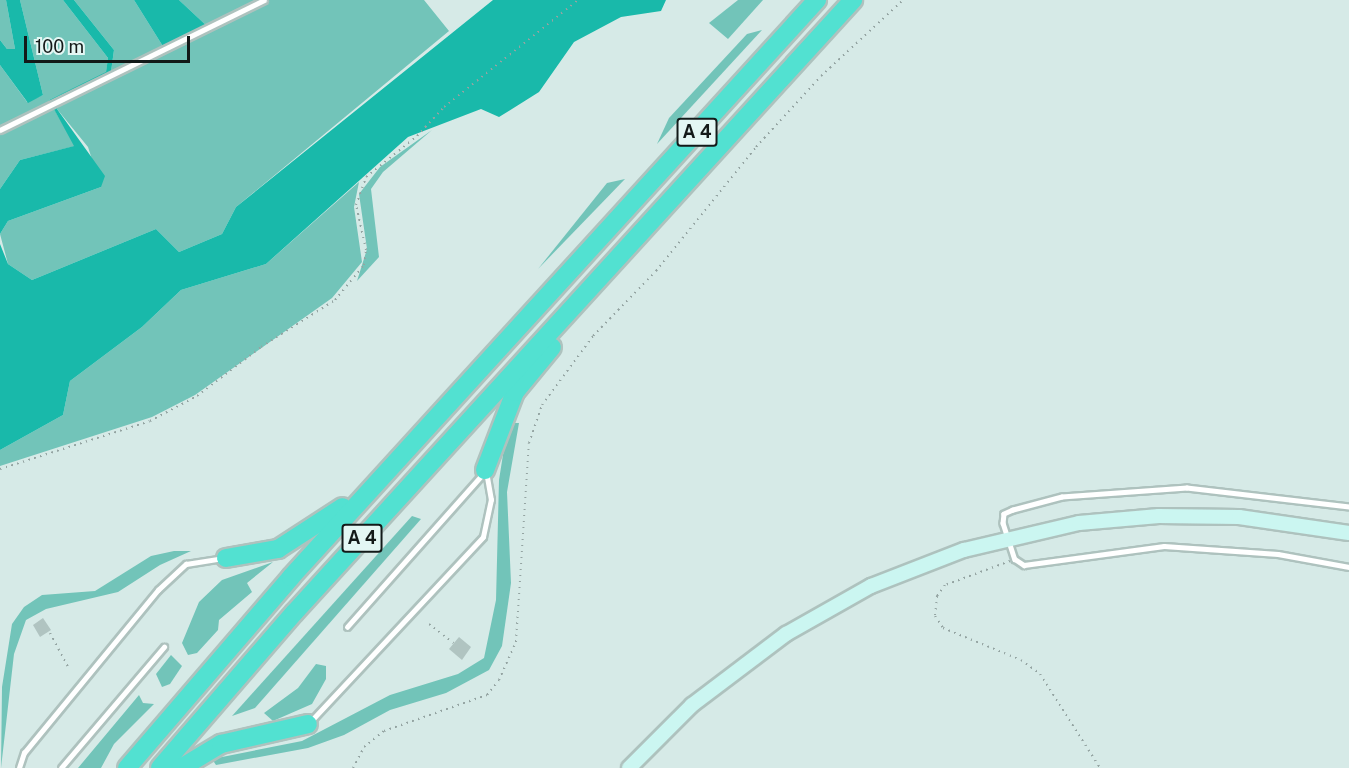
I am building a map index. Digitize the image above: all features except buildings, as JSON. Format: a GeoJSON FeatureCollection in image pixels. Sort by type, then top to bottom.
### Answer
{"type":"FeatureCollection","features":[{"type":"Feature","properties":{"kind":"highway","name":"A 4"},"geometry":{"type":"LineString","coordinates":[[127,768],[384,474],[817,0]]}},
{"type":"Feature","properties":{"kind":"highway","name":"A 4"},"geometry":{"type":"LineString","coordinates":[[160,768],[294,613],[853,0]]}},
{"type":"Feature","properties":{"kind":"highway"},"geometry":{"type":"LineString","coordinates":[[485,470],[515,392],[555,344],[569,313]]}},
{"type":"Feature","properties":{"kind":"highway"},"geometry":{"type":"LineString","coordinates":[[226,558],[278,549],[318,527],[384,474]]}},
{"type":"Feature","properties":{"kind":"highway"},"geometry":{"type":"LineString","coordinates":[[182,768],[221,744],[308,724]]}},
{"type":"Feature","properties":{"kind":"main road"},"geometry":{"type":"LineString","coordinates":[[629,768],[742,664],[821,612],[927,562],[1008,537],[1159,516],[1239,518],[1349,533]]}},
{"type":"Feature","properties":{"kind":"lane"},"geometry":{"type":"LineString","coordinates":[[0,130],[264,0]]}},
{"type":"Feature","properties":{"kind":"lane"},"geometry":{"type":"LineString","coordinates":[[347,627],[485,470]]}},
{"type":"Feature","properties":{"kind":"lane"},"geometry":{"type":"LineString","coordinates":[[308,724],[483,537],[492,500],[485,470]]}},
{"type":"Feature","properties":{"kind":"lane"},"geometry":{"type":"LineString","coordinates":[[1349,507],[1237,490],[1116,492],[1062,497],[1013,510],[1004,514],[1003,523],[1015,559],[1024,565],[1164,546],[1278,554],[1349,567]]}},
{"type":"Feature","properties":{"kind":"lane"},"geometry":{"type":"LineString","coordinates":[[19,768],[24,753],[171,577],[186,564],[226,558]]}},
{"type":"Feature","properties":{"kind":"lane"},"geometry":{"type":"LineString","coordinates":[[62,768],[164,647]]}},
{"type":"Feature","properties":{"kind":"path"},"geometry":{"type":"LineString","coordinates":[[0,469],[159,416],[197,396],[261,347],[335,300],[364,265],[366,250],[356,205],[366,177],[417,136],[444,107],[578,0]]}},
{"type":"Feature","properties":{"kind":"path"},"geometry":{"type":"LineString","coordinates":[[353,768],[364,747],[384,731],[487,695],[499,680],[516,642],[529,443],[542,405],[593,336],[656,271],[756,147],[821,76],[903,0]]}},
{"type":"Feature","properties":{"kind":"path"},"geometry":{"type":"LineString","coordinates":[[1015,559],[945,585],[937,596],[935,616],[943,628],[1021,660],[1040,674],[1100,768]]}},
{"type":"Feature","properties":{"kind":"path"},"geometry":{"type":"LineString","coordinates":[[429,624],[453,643]]}},
{"type":"Feature","properties":{"kind":"path"},"geometry":{"type":"LineString","coordinates":[[50,633],[69,668]]}},
{"type":"Feature","properties":{"kind":"green space"},"geometry":{"type":"Polygon","coordinates":[[[0,0],[6,0],[15,49],[7,49],[0,40],[0,0]]]}},
{"type":"Feature","properties":{"kind":"green space"},"geometry":{"type":"Polygon","coordinates":[[[6,0],[20,0],[43,95],[28,103],[0,65],[0,40],[7,49],[15,49],[6,0]]]}},
{"type":"Feature","properties":{"kind":"green space"},"geometry":{"type":"Polygon","coordinates":[[[20,0],[63,0],[108,58],[106,73],[49,100],[75,146],[20,160],[0,189],[0,65],[27,102],[43,95],[20,0]]]}},
{"type":"Feature","properties":{"kind":"green space"},"geometry":{"type":"Polygon","coordinates":[[[63,0],[74,0],[114,50],[110,79],[68,98],[57,109],[105,176],[101,187],[8,221],[0,234],[0,189],[20,160],[74,146],[49,100],[106,72],[108,58],[63,0]]]}},
{"type":"Feature","properties":{"kind":"green space"},"geometry":{"type":"Polygon","coordinates":[[[74,0],[134,0],[164,48],[209,28],[179,0],[424,0],[449,31],[236,207],[222,234],[179,252],[156,229],[32,280],[8,264],[0,234],[8,221],[101,187],[88,147],[57,109],[68,98],[110,79],[114,50],[74,0]]]}},
{"type":"Feature","properties":{"kind":"green space"},"geometry":{"type":"Polygon","coordinates":[[[134,0],[179,0],[209,28],[164,48],[134,0]]]}},
{"type":"Feature","properties":{"kind":"green space"},"geometry":{"type":"Polygon","coordinates":[[[493,0],[666,0],[661,11],[621,17],[574,42],[539,92],[499,117],[481,109],[408,137],[266,264],[181,290],[142,327],[70,381],[63,415],[0,450],[0,244],[8,264],[32,280],[156,229],[179,252],[222,234],[236,207],[493,0]]]}},
{"type":"Feature","properties":{"kind":"green space"},"geometry":{"type":"Polygon","coordinates":[[[738,0],[763,0],[728,39],[709,23],[738,0]]]}},
{"type":"Feature","properties":{"kind":"green space"},"geometry":{"type":"Polygon","coordinates":[[[762,30],[657,144],[669,118],[747,34],[762,30]]]}},
{"type":"Feature","properties":{"kind":"green space"},"geometry":{"type":"Polygon","coordinates":[[[432,130],[383,172],[371,189],[379,257],[357,281],[367,249],[359,194],[380,167],[432,130]]]}},
{"type":"Feature","properties":{"kind":"green space"},"geometry":{"type":"Polygon","coordinates":[[[625,179],[538,269],[607,183],[625,179]]]}},
{"type":"Feature","properties":{"kind":"green space"},"geometry":{"type":"Polygon","coordinates":[[[359,182],[354,207],[362,262],[332,298],[195,395],[152,417],[0,466],[0,450],[63,415],[70,381],[142,327],[181,290],[266,264],[359,182]]]}},
{"type":"Feature","properties":{"kind":"green space"},"geometry":{"type":"Polygon","coordinates":[[[508,423],[519,423],[507,492],[511,583],[502,646],[489,670],[446,693],[390,710],[344,735],[308,748],[216,765],[212,759],[302,741],[390,695],[458,674],[484,658],[496,600],[499,480],[508,423]]]}},
{"type":"Feature","properties":{"kind":"green space"},"geometry":{"type":"Polygon","coordinates":[[[412,516],[421,519],[255,708],[232,716],[412,516]]]}},
{"type":"Feature","properties":{"kind":"green space"},"geometry":{"type":"Polygon","coordinates":[[[174,551],[191,551],[160,565],[118,592],[46,609],[26,620],[14,654],[1,768],[2,687],[12,624],[24,607],[42,595],[95,591],[151,556],[174,551]]]}},
{"type":"Feature","properties":{"kind":"green space"},"geometry":{"type":"Polygon","coordinates":[[[273,562],[247,583],[252,592],[219,620],[218,630],[197,653],[188,655],[182,643],[199,602],[222,580],[273,562]]]}},
{"type":"Feature","properties":{"kind":"green space"},"geometry":{"type":"Polygon","coordinates":[[[171,655],[182,666],[170,684],[162,687],[156,674],[171,655]]]}},
{"type":"Feature","properties":{"kind":"green space"},"geometry":{"type":"Polygon","coordinates":[[[316,664],[326,666],[326,679],[312,704],[273,721],[264,713],[298,688],[316,664]]]}},
{"type":"Feature","properties":{"kind":"green space"},"geometry":{"type":"Polygon","coordinates":[[[139,695],[143,703],[154,704],[114,744],[101,768],[78,768],[139,695]]]}}]}
